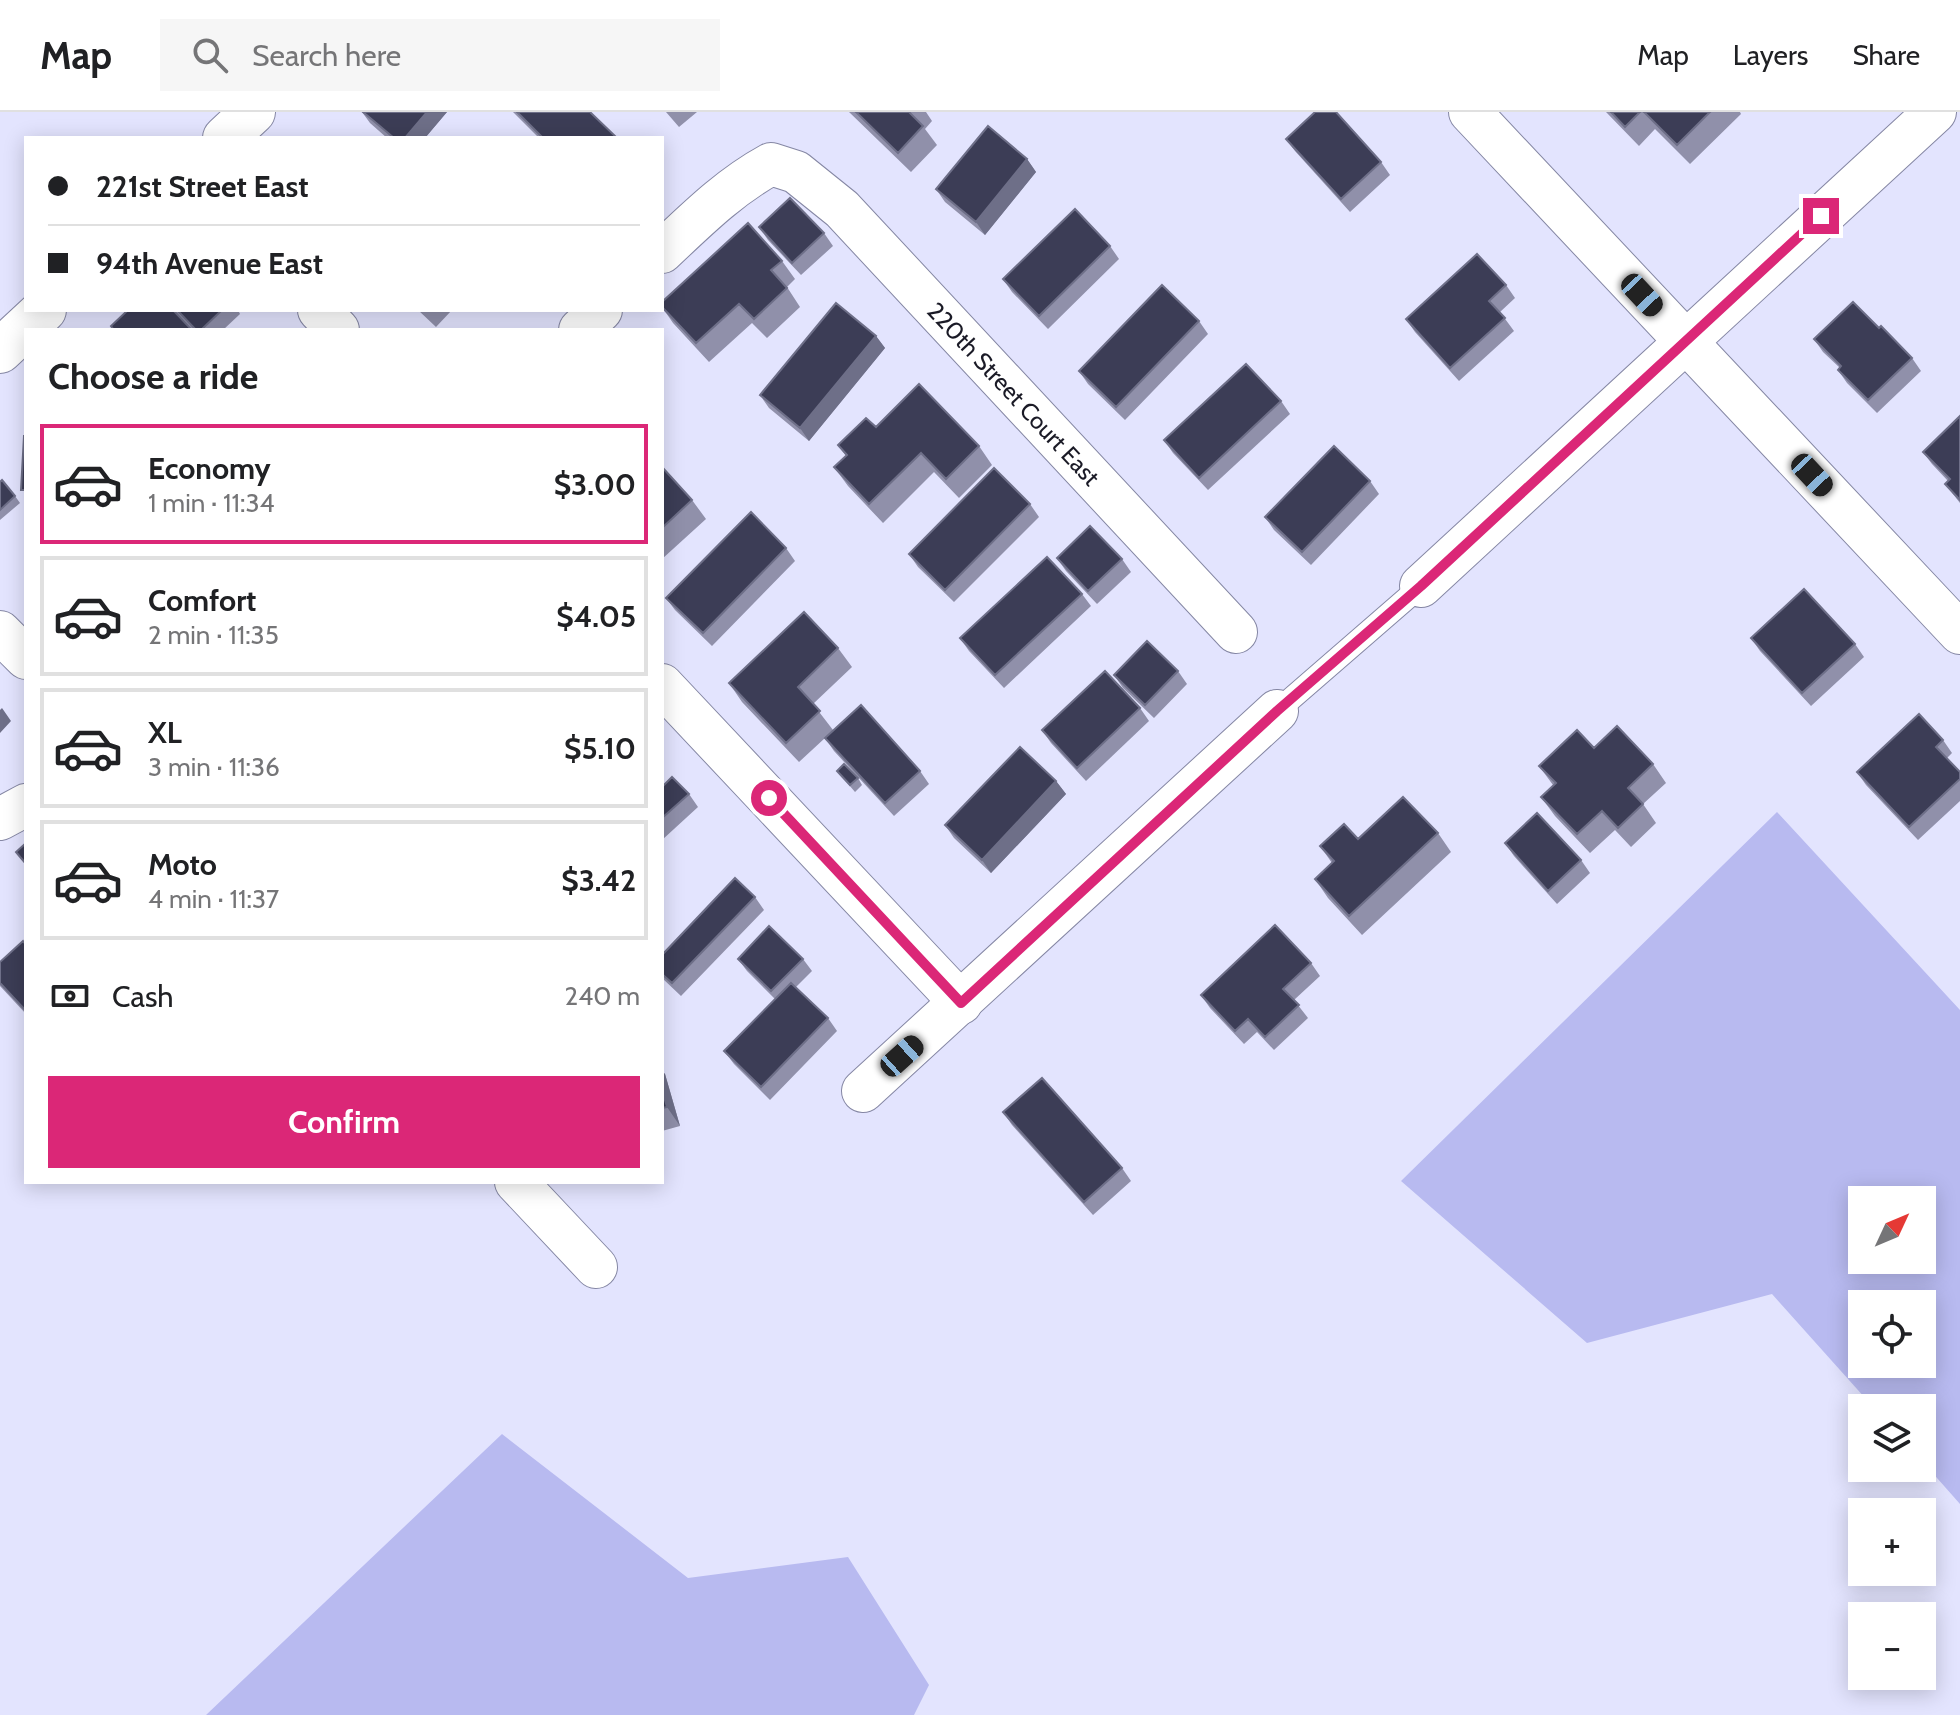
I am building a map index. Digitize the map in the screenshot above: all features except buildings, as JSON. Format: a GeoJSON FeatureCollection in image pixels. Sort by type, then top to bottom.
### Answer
{"type":"FeatureCollection","features":[{"type":"Feature","properties":{"kind":"street"},"geometry":{"type":"LineString","coordinates":[[227,136],[253,112]]}},
{"type":"Feature","properties":{"kind":"street"},"geometry":{"type":"LineString","coordinates":[[1470,112],[1960,633]]}},
{"type":"Feature","properties":{"kind":"street"},"geometry":{"type":"LineString","coordinates":[[1421,586],[1935,112]]}},
{"type":"Feature","properties":{"kind":"street","name":"220th Street Court East"},"geometry":{"type":"LineString","coordinates":[[664,250],[746,177],[771,164],[796,172],[842,209],[1236,632]]}},
{"type":"Feature","properties":{"kind":"street"},"geometry":{"type":"LineString","coordinates":[[25,328],[42,312]]}},
{"type":"Feature","properties":{"kind":"street"},"geometry":{"type":"LineString","coordinates":[[321,312],[336,328]]}},
{"type":"Feature","properties":{"kind":"street"},"geometry":{"type":"LineString","coordinates":[[582,328],[599,312]]}},
{"type":"Feature","properties":{"kind":"street"},"geometry":{"type":"LineString","coordinates":[[0,351],[24,329]]}},
{"type":"Feature","properties":{"kind":"street"},"geometry":{"type":"LineString","coordinates":[[0,632],[24,656]]}},
{"type":"Feature","properties":{"kind":"street"},"geometry":{"type":"LineString","coordinates":[[664,687],[961,1003]]}},
{"type":"Feature","properties":{"kind":"street"},"geometry":{"type":"LineString","coordinates":[[863,1091],[1277,711]]}},
{"type":"Feature","properties":{"kind":"street"},"geometry":{"type":"LineString","coordinates":[[0,819],[24,806]]}},
{"type":"Feature","properties":{"kind":"street"},"geometry":{"type":"LineString","coordinates":[[518,1184],[596,1267]]}},
{"type":"Feature","properties":{"kind":"lane"},"geometry":{"type":"LineString","coordinates":[[1277,711],[1421,586]]}},
{"type":"Feature","properties":{"kind":"shaded area"},"geometry":{"type":"Polygon","coordinates":[[[1777,812],[1960,1010],[1960,1504],[1936,1477],[1936,1394],[1861,1394],[1772,1294],[1587,1343],[1401,1181],[1777,812]]]}},
{"type":"Feature","properties":{"kind":"shaded area"},"geometry":{"type":"Polygon","coordinates":[[[502,1434],[688,1578],[848,1557],[929,1685],[914,1715],[206,1715],[502,1434]]]}},
{"type":"Feature","properties":{"kind":"route"},"geometry":{"type":"LineString","coordinates":[[769,798],[961,1003],[1277,711],[1421,586],[1821,216]]}}]}
